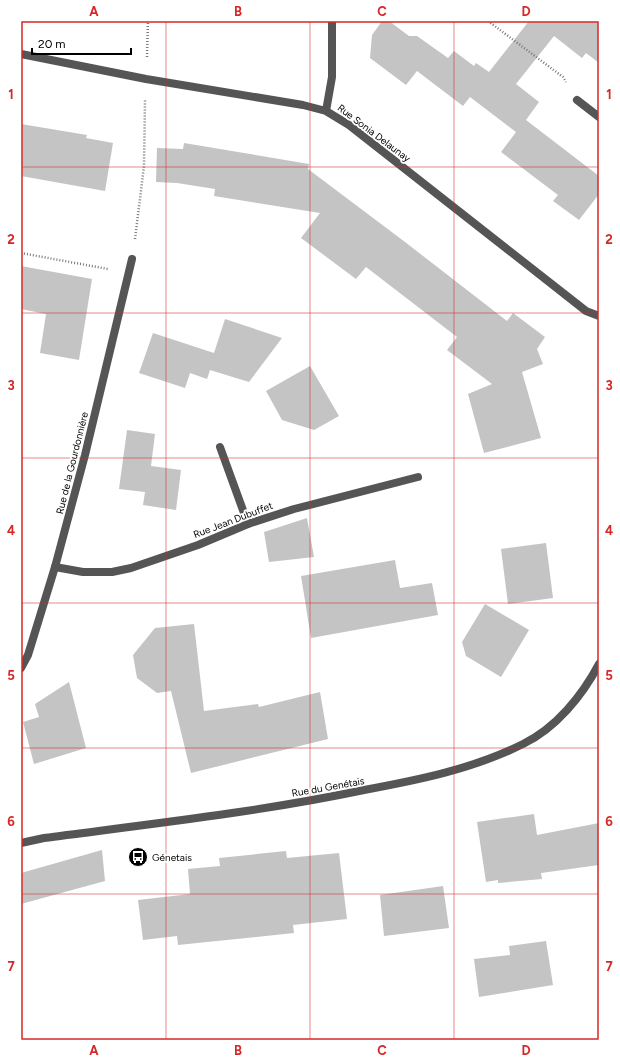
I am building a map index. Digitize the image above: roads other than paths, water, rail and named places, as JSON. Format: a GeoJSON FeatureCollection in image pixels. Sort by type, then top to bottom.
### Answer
{"type":"FeatureCollection","features":[{"type":"Feature","properties":{"kind":"street"},"geometry":{"type":"LineString","coordinates":[[326,111],[332,77],[332,21]]}},
{"type":"Feature","properties":{"kind":"street","name":"Rue Sonia Delaunay"},"geometry":{"type":"LineString","coordinates":[[21,54],[146,79],[302,105],[326,111],[349,124],[586,311],[599,316]]}},
{"type":"Feature","properties":{"kind":"street"},"geometry":{"type":"LineString","coordinates":[[577,100],[599,117]]}},
{"type":"Feature","properties":{"kind":"street","name":"Rue de la Gourdonnière"},"geometry":{"type":"LineString","coordinates":[[21,668],[28,656],[56,567],[110,356],[132,259]]}},
{"type":"Feature","properties":{"kind":"street"},"geometry":{"type":"LineString","coordinates":[[220,448],[248,524]]}},
{"type":"Feature","properties":{"kind":"street","name":"Rue Jean Dubuffet"},"geometry":{"type":"LineString","coordinates":[[56,567],[83,572],[112,572],[131,568],[198,545],[248,524],[294,509],[418,477]]}},
{"type":"Feature","properties":{"kind":"street","name":"Rue du Genétais"},"geometry":{"type":"LineString","coordinates":[[21,843],[44,838],[324,799],[456,770],[487,760],[524,744],[552,725],[570,707],[590,681],[599,664]]}},
{"type":"Feature","properties":{"kind":"place","name":"Génetais"},"geometry":{"type":"Point","coordinates":[138,857]}}]}
